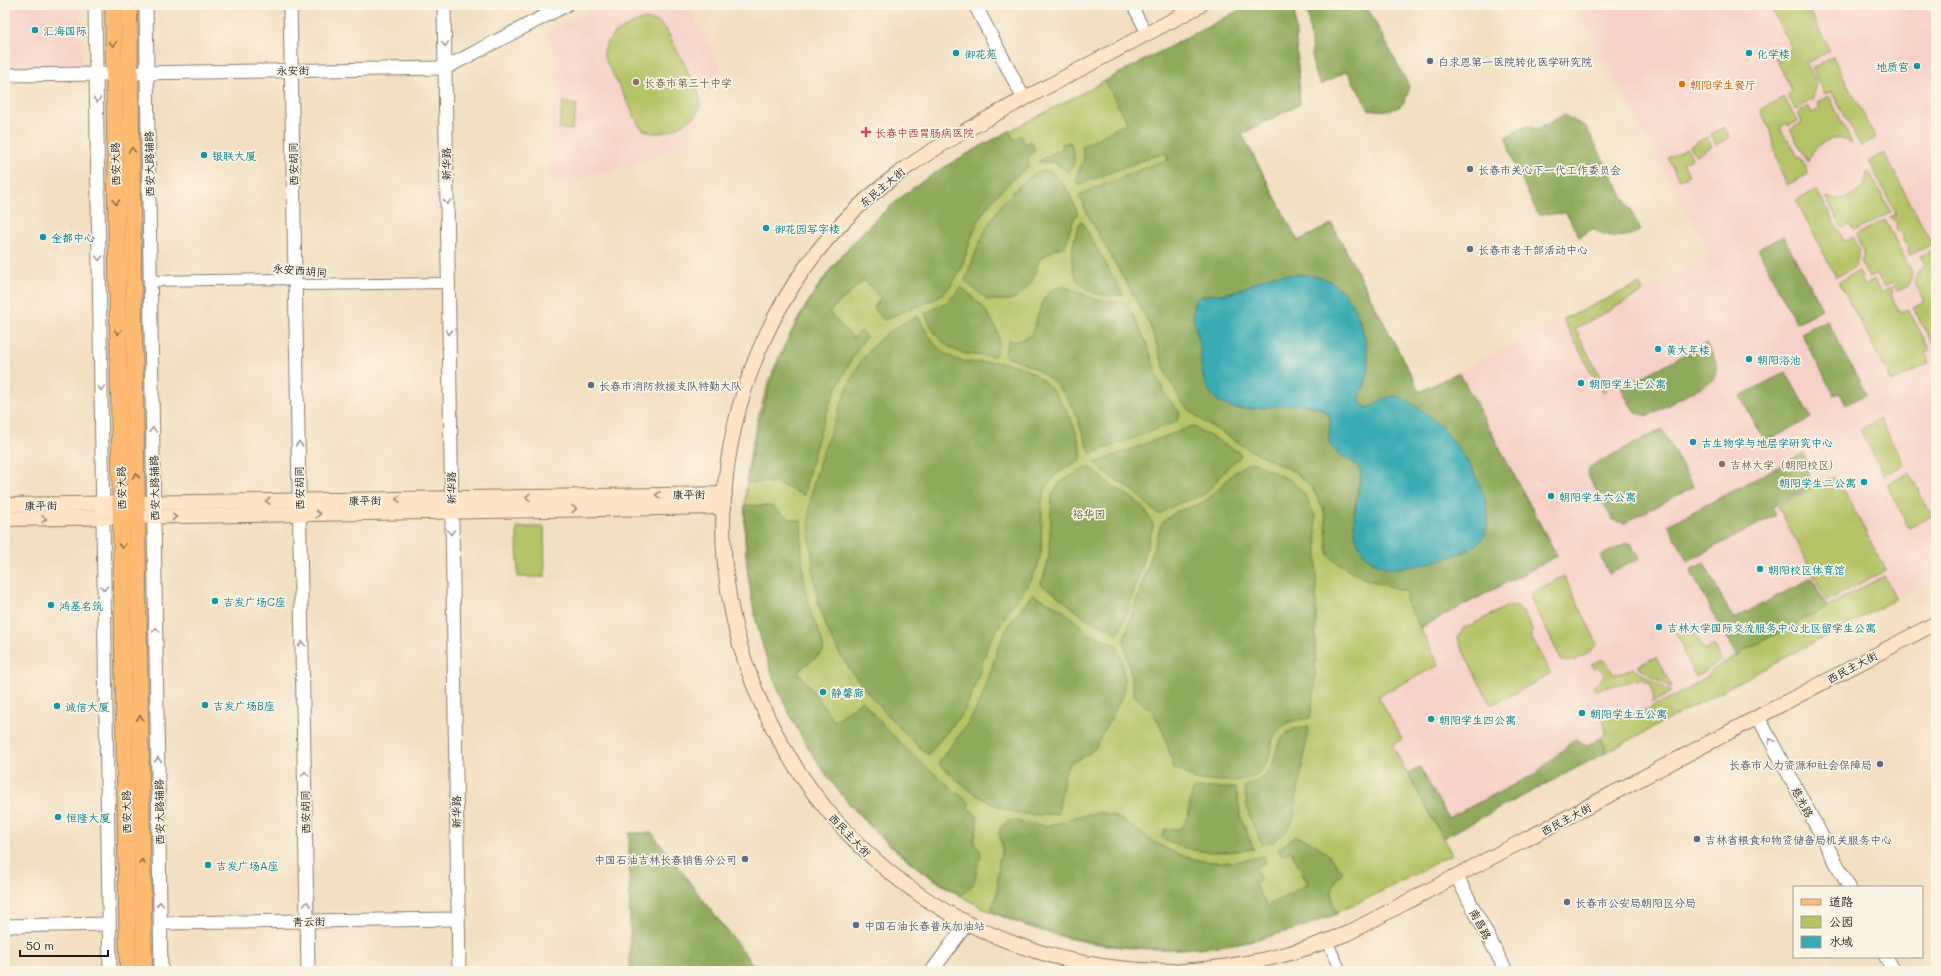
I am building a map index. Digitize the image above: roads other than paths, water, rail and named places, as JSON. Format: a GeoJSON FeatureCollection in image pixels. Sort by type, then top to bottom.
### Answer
{"type":"FeatureCollection","features":[{"type":"Feature","properties":{"kind":"main road","name":"西安大路"},"geometry":{"type":"LineString","coordinates":[[113,5],[128,971]]}},
{"type":"Feature","properties":{"kind":"main road","name":"西安大路"},"geometry":{"type":"LineString","coordinates":[[129,5],[144,971]]}},
{"type":"Feature","properties":{"kind":"main road","name":"东民主大街"},"geometry":{"type":"LineString","coordinates":[[724,500],[729,451],[735,423],[752,367],[776,314],[807,265],[844,221],[887,181],[934,148],[1201,5]]}},
{"type":"Feature","properties":{"kind":"main road","name":"康平街"},"geometry":{"type":"LineString","coordinates":[[5,519],[103,518],[121,511],[137,510],[154,503],[300,507],[724,500]]}},
{"type":"Feature","properties":{"kind":"main road","name":"西民主大街"},"geometry":{"type":"LineString","coordinates":[[724,500],[725,567],[734,625],[759,701],[789,759],[823,806],[862,849],[907,886],[931,903],[967,923],[1030,949],[1083,967],[1173,971]]}},
{"type":"Feature","properties":{"kind":"main road","name":"康平街"},"geometry":{"type":"LineString","coordinates":[[5,505],[103,504],[121,511]]}},
{"type":"Feature","properties":{"kind":"main road","name":"康平街"},"geometry":{"type":"LineString","coordinates":[[137,510],[154,517],[300,507]]}},
{"type":"Feature","properties":{"kind":"main road","name":"西民主大街"},"geometry":{"type":"LineString","coordinates":[[1181,971],[1238,966],[1266,960],[1327,941],[1375,920],[1936,623]]}},
{"type":"Feature","properties":{"kind":"street"},"geometry":{"type":"LineString","coordinates":[[95,5],[110,971]]}},
{"type":"Feature","properties":{"kind":"street","name":"西安大路辅路"},"geometry":{"type":"LineString","coordinates":[[146,5],[162,971]]}},
{"type":"Feature","properties":{"kind":"street","name":"西安胡同"},"geometry":{"type":"LineString","coordinates":[[290,5],[308,971]]}},
{"type":"Feature","properties":{"kind":"street","name":"新华路"},"geometry":{"type":"LineString","coordinates":[[444,5],[459,971]]}},
{"type":"Feature","properties":{"kind":"street","name":"永安街"},"geometry":{"type":"LineString","coordinates":[[5,75],[445,68],[566,5]]}},
{"type":"Feature","properties":{"kind":"street"},"geometry":{"type":"LineString","coordinates":[[975,5],[1024,99]]}},
{"type":"Feature","properties":{"kind":"street"},"geometry":{"type":"LineString","coordinates":[[1132,5],[1147,34]]}},
{"type":"Feature","properties":{"kind":"street","name":"永安西胡同"},"geometry":{"type":"LineString","coordinates":[[150,281],[284,279],[306,285],[448,283]]}},
{"type":"Feature","properties":{"kind":"street","name":"慈光路"},"geometry":{"type":"LineString","coordinates":[[1758,717],[1848,886]]}},
{"type":"Feature","properties":{"kind":"street","name":"南昌路"},"geometry":{"type":"LineString","coordinates":[[1456,876],[1506,971]]}},
{"type":"Feature","properties":{"kind":"street","name":"青云街"},"geometry":{"type":"LineString","coordinates":[[161,923],[458,919]]}},
{"type":"Feature","properties":{"kind":"street"},"geometry":{"type":"LineString","coordinates":[[932,971],[967,923]]}},
{"type":"Feature","properties":{"kind":"street"},"geometry":{"type":"LineString","coordinates":[[5,926],[109,924]]}},
{"type":"Feature","properties":{"kind":"street"},"geometry":{"type":"LineString","coordinates":[[1327,941],[1342,971]]}},
{"type":"Feature","properties":{"kind":"street"},"geometry":{"type":"LineString","coordinates":[[1887,958],[1894,971]]}},
{"type":"Feature","properties":{"kind":"water"},"geometry":{"type":"Polygon","coordinates":[[[1299,274],[1319,277],[1336,285],[1345,294],[1359,319],[1368,360],[1368,372],[1360,401],[1363,406],[1368,408],[1386,398],[1393,396],[1404,399],[1423,411],[1447,434],[1467,462],[1484,495],[1488,511],[1487,526],[1482,539],[1476,545],[1453,556],[1410,567],[1389,568],[1376,563],[1362,552],[1354,527],[1355,509],[1361,471],[1358,466],[1338,453],[1331,446],[1329,437],[1331,422],[1328,414],[1324,410],[1310,405],[1293,404],[1242,409],[1227,406],[1214,397],[1202,374],[1200,344],[1193,316],[1194,303],[1202,296],[1231,293],[1273,275],[1299,274]]]}},
{"type":"Feature","properties":{"kind":"place","name":"汇海国际"},"geometry":{"type":"Point","coordinates":[35,30]}},
{"type":"Feature","properties":{"kind":"place","name":"御花苑"},"geometry":{"type":"Point","coordinates":[956,53]}},
{"type":"Feature","properties":{"kind":"place","name":"化学楼"},"geometry":{"type":"Point","coordinates":[1749,53]}},
{"type":"Feature","properties":{"kind":"place","name":"白求恩第一医院转化医学研究院"},"geometry":{"type":"Point","coordinates":[1430,61]}},
{"type":"Feature","properties":{"kind":"place","name":"地质宫"},"geometry":{"type":"Point","coordinates":[1917,66]}},
{"type":"Feature","properties":{"kind":"place","name":"长春市第三十中学"},"geometry":{"type":"Point","coordinates":[636,82]}},
{"type":"Feature","properties":{"kind":"place","name":"朝阳学生餐厅"},"geometry":{"type":"Point","coordinates":[1682,84]}},
{"type":"Feature","properties":{"kind":"place","name":"长春中西胃肠病医院"},"geometry":{"type":"Point","coordinates":[866,132]}},
{"type":"Feature","properties":{"kind":"place","name":"银联大厦"},"geometry":{"type":"Point","coordinates":[204,155]}},
{"type":"Feature","properties":{"kind":"place","name":"长春市关心下一代工作委员会"},"geometry":{"type":"Point","coordinates":[1470,169]}},
{"type":"Feature","properties":{"kind":"place","name":"御花园写字楼"},"geometry":{"type":"Point","coordinates":[766,228]}},
{"type":"Feature","properties":{"kind":"place","name":"金都中心"},"geometry":{"type":"Point","coordinates":[43,237]}},
{"type":"Feature","properties":{"kind":"place","name":"长春市老干部活动中心"},"geometry":{"type":"Point","coordinates":[1470,249]}},
{"type":"Feature","properties":{"kind":"place","name":"黄大年楼"},"geometry":{"type":"Point","coordinates":[1658,349]}},
{"type":"Feature","properties":{"kind":"place","name":"朝阳浴池"},"geometry":{"type":"Point","coordinates":[1749,359]}},
{"type":"Feature","properties":{"kind":"place","name":"朝阳学生七公寓"},"geometry":{"type":"Point","coordinates":[1581,383]}},
{"type":"Feature","properties":{"kind":"place","name":"长春市消防救援支队特勤大队"},"geometry":{"type":"Point","coordinates":[591,385]}},
{"type":"Feature","properties":{"kind":"place","name":"古生物学与地层学研究中心"},"geometry":{"type":"Point","coordinates":[1693,442]}},
{"type":"Feature","properties":{"kind":"place","name":"吉林大学（朝阳校区）"},"geometry":{"type":"Point","coordinates":[1722,464]}},
{"type":"Feature","properties":{"kind":"place","name":"朝阳学生二公寓"},"geometry":{"type":"Point","coordinates":[1864,482]}},
{"type":"Feature","properties":{"kind":"place","name":"朝阳学生六公寓"},"geometry":{"type":"Point","coordinates":[1551,496]}},
{"type":"Feature","properties":{"kind":"place","name":"朝阳校区体育馆"},"geometry":{"type":"Point","coordinates":[1760,569]}},
{"type":"Feature","properties":{"kind":"place","name":"吉发广场C座"},"geometry":{"type":"Point","coordinates":[215,601]}},
{"type":"Feature","properties":{"kind":"place","name":"鸿基名筑"},"geometry":{"type":"Point","coordinates":[51,605]}},
{"type":"Feature","properties":{"kind":"place","name":"吉林大学国际交流服务中心北区留学生公寓"},"geometry":{"type":"Point","coordinates":[1659,627]}},
{"type":"Feature","properties":{"kind":"place","name":"静馨廊"},"geometry":{"type":"Point","coordinates":[823,692]}},
{"type":"Feature","properties":{"kind":"place","name":"吉发广场B座"},"geometry":{"type":"Point","coordinates":[205,705]}},
{"type":"Feature","properties":{"kind":"place","name":"诚信大厦"},"geometry":{"type":"Point","coordinates":[57,706]}},
{"type":"Feature","properties":{"kind":"place","name":"朝阳学生五公寓"},"geometry":{"type":"Point","coordinates":[1582,713]}},
{"type":"Feature","properties":{"kind":"place","name":"朝阳学生四公寓"},"geometry":{"type":"Point","coordinates":[1431,719]}},
{"type":"Feature","properties":{"kind":"place","name":"长春市人力资源和社会保障局"},"geometry":{"type":"Point","coordinates":[1880,764]}},
{"type":"Feature","properties":{"kind":"place","name":"恒隆大厦"},"geometry":{"type":"Point","coordinates":[58,817]}},
{"type":"Feature","properties":{"kind":"place","name":"吉林省粮食和物资储备局机关服务中心"},"geometry":{"type":"Point","coordinates":[1697,839]}},
{"type":"Feature","properties":{"kind":"place","name":"中国石油吉林长春销售分公司"},"geometry":{"type":"Point","coordinates":[745,859]}},
{"type":"Feature","properties":{"kind":"place","name":"吉发广场A座"},"geometry":{"type":"Point","coordinates":[208,865]}},
{"type":"Feature","properties":{"kind":"place","name":"长春市公安局朝阳区分局"},"geometry":{"type":"Point","coordinates":[1567,902]}},
{"type":"Feature","properties":{"kind":"place","name":"中国石油长春普庆加油站"},"geometry":{"type":"Point","coordinates":[856,925]}},
{"type":"Feature","properties":{"kind":"park label","name":"裕华园"},"geometry":{"type":"Point","coordinates":[1089,513]}}]}
